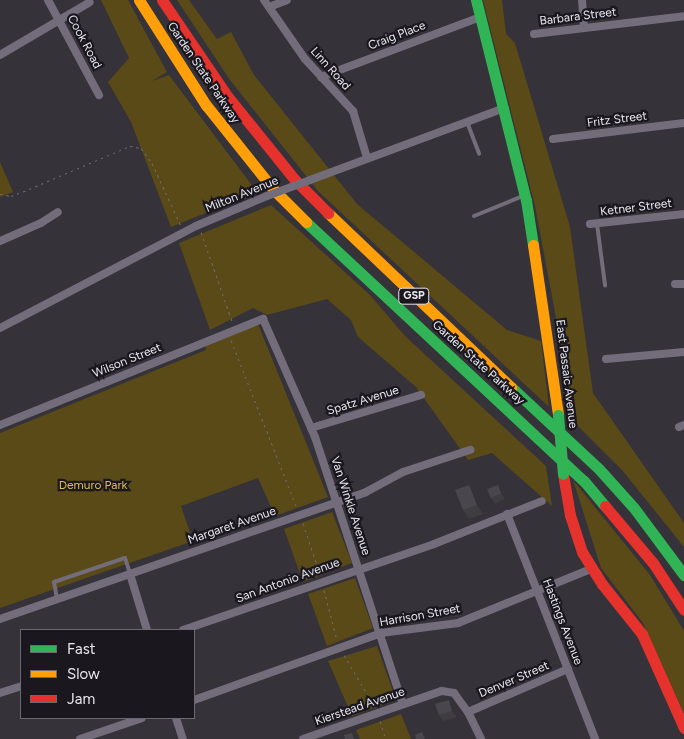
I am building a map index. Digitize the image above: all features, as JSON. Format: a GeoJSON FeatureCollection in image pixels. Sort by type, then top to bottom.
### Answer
{"type":"FeatureCollection","features":[{"type":"Feature","properties":{"kind":"main road","name":"Garden State Parkway"},"geometry":{"type":"LineString","coordinates":[[139,0],[206,106],[273,189],[584,481],[653,563],[684,610]]}},
{"type":"Feature","properties":{"kind":"main road","name":"Garden State Parkway"},"geometry":{"type":"LineString","coordinates":[[162,0],[228,97],[295,180],[368,254],[599,469],[634,508],[684,575]]}},
{"type":"Feature","properties":{"kind":"main road","name":"East Passaic Avenue"},"geometry":{"type":"LineString","coordinates":[[476,0],[505,108],[525,195],[558,414],[563,474],[572,524],[591,569],[642,634],[684,728]]}},
{"type":"Feature","properties":{"kind":"street","name":"Cook Road"},"geometry":{"type":"LineString","coordinates":[[48,0],[99,95]]}},
{"type":"Feature","properties":{"kind":"street"},"geometry":{"type":"LineString","coordinates":[[266,4],[287,0]]}},
{"type":"Feature","properties":{"kind":"street"},"geometry":{"type":"LineString","coordinates":[[582,0],[584,28]]}},
{"type":"Feature","properties":{"kind":"street"},"geometry":{"type":"LineString","coordinates":[[0,55],[90,2]]}},
{"type":"Feature","properties":{"kind":"street","name":"Linn Road"},"geometry":{"type":"LineString","coordinates":[[266,4],[322,77],[353,111],[367,158]]}},
{"type":"Feature","properties":{"kind":"street","name":"Barbara Street"},"geometry":{"type":"LineString","coordinates":[[534,34],[684,16]]}},
{"type":"Feature","properties":{"kind":"street","name":"Craig Place"},"geometry":{"type":"LineString","coordinates":[[322,77],[480,17]]}},
{"type":"Feature","properties":{"kind":"street","name":"Milton Avenue"},"geometry":{"type":"LineString","coordinates":[[0,328],[196,226],[267,196],[505,108]]}},
{"type":"Feature","properties":{"kind":"street","name":"Fritz Street"},"geometry":{"type":"LineString","coordinates":[[553,139],[684,123]]}},
{"type":"Feature","properties":{"kind":"street"},"geometry":{"type":"LineString","coordinates":[[0,241],[58,212]]}},
{"type":"Feature","properties":{"kind":"street","name":"Ketner Street"},"geometry":{"type":"LineString","coordinates":[[594,224],[684,214]]}},
{"type":"Feature","properties":{"kind":"street"},"geometry":{"type":"LineString","coordinates":[[675,284],[684,284]]}},
{"type":"Feature","properties":{"kind":"street","name":"Wilson Street"},"geometry":{"type":"LineString","coordinates":[[0,425],[262,319]]}},
{"type":"Feature","properties":{"kind":"street","name":"Van Winkle Avenue"},"geometry":{"type":"LineString","coordinates":[[262,319],[311,428],[381,633],[403,704]]}},
{"type":"Feature","properties":{"kind":"street"},"geometry":{"type":"LineString","coordinates":[[606,359],[684,352]]}},
{"type":"Feature","properties":{"kind":"street","name":"Spatz Avenue"},"geometry":{"type":"LineString","coordinates":[[311,428],[421,395]]}},
{"type":"Feature","properties":{"kind":"street","name":"Margaret Avenue"},"geometry":{"type":"LineString","coordinates":[[0,618],[366,492],[403,472],[470,450]]}},
{"type":"Feature","properties":{"kind":"street","name":"San Antonio Avenue"},"geometry":{"type":"LineString","coordinates":[[186,629],[358,568],[434,544],[542,501]]}},
{"type":"Feature","properties":{"kind":"street","name":"Hastings Avenue"},"geometry":{"type":"LineString","coordinates":[[507,514],[595,739]]}},
{"type":"Feature","properties":{"kind":"street","name":"Harrison Street"},"geometry":{"type":"LineString","coordinates":[[195,700],[381,633],[458,623],[591,569]]}},
{"type":"Feature","properties":{"kind":"street"},"geometry":{"type":"LineString","coordinates":[[130,574],[147,629]]}},
{"type":"Feature","properties":{"kind":"street","name":"Denver Street"},"geometry":{"type":"LineString","coordinates":[[468,712],[568,669]]}},
{"type":"Feature","properties":{"kind":"street"},"geometry":{"type":"LineString","coordinates":[[0,693],[20,686]]}},
{"type":"Feature","properties":{"kind":"street","name":"Kierstead Avenue"},"geometry":{"type":"LineString","coordinates":[[303,739],[442,691],[454,693],[468,712]]}},
{"type":"Feature","properties":{"kind":"street"},"geometry":{"type":"LineString","coordinates":[[468,712],[481,739]]}},
{"type":"Feature","properties":{"kind":"street"},"geometry":{"type":"LineString","coordinates":[[80,739],[139,719]]}},
{"type":"Feature","properties":{"kind":"street"},"geometry":{"type":"LineString","coordinates":[[176,719],[183,739]]}},
{"type":"Feature","properties":{"kind":"lane"},"geometry":{"type":"LineString","coordinates":[[467,122],[479,154]]}},
{"type":"Feature","properties":{"kind":"lane"},"geometry":{"type":"LineString","coordinates":[[474,216],[525,195]]}},
{"type":"Feature","properties":{"kind":"lane"},"geometry":{"type":"LineString","coordinates":[[594,224],[606,286]]}},
{"type":"Feature","properties":{"kind":"lane"},"geometry":{"type":"LineString","coordinates":[[58,599],[54,582],[125,558],[130,574]]}},
{"type":"Feature","properties":{"kind":"path"},"geometry":{"type":"LineString","coordinates":[[0,194],[11,196],[130,146],[141,148],[152,163],[181,227]]}},
{"type":"Feature","properties":{"kind":"path"},"geometry":{"type":"LineString","coordinates":[[200,230],[232,321]]}},
{"type":"Feature","properties":{"kind":"path"},"geometry":{"type":"LineString","coordinates":[[228,332],[297,509]]}},
{"type":"Feature","properties":{"kind":"path"},"geometry":{"type":"LineString","coordinates":[[302,520],[320,574]]}},
{"type":"Feature","properties":{"kind":"path"},"geometry":{"type":"LineString","coordinates":[[324,587],[338,643]]}},
{"type":"Feature","properties":{"kind":"path"},"geometry":{"type":"LineString","coordinates":[[343,654],[376,708]]}},
{"type":"Feature","properties":{"kind":"path"},"geometry":{"type":"LineString","coordinates":[[380,721],[386,739]]}},
{"type":"Feature","properties":{"kind":"green space"},"geometry":{"type":"Polygon","coordinates":[[[101,0],[128,0],[167,72],[152,81],[169,75],[257,192],[171,227],[131,122],[108,82],[129,58],[101,0]]]}},
{"type":"Feature","properties":{"kind":"green space"},"geometry":{"type":"Polygon","coordinates":[[[177,0],[189,0],[217,39],[231,32],[254,75],[357,204],[507,330],[541,341],[549,407],[318,191],[230,80],[177,0]]]}},
{"type":"Feature","properties":{"kind":"green space"},"geometry":{"type":"Polygon","coordinates":[[[483,0],[502,0],[506,34],[515,43],[570,227],[593,393],[684,523],[684,547],[622,470],[576,424],[535,206],[483,0]]]}},
{"type":"Feature","properties":{"kind":"green space"},"geometry":{"type":"Polygon","coordinates":[[[0,162],[13,192],[0,197],[0,162]]]}},
{"type":"Feature","properties":{"kind":"green space"},"geometry":{"type":"Polygon","coordinates":[[[271,205],[370,295],[405,336],[546,466],[552,506],[492,453],[468,460],[416,387],[358,337],[351,320],[327,299],[267,315],[253,308],[210,330],[179,243],[271,205]]]}},
{"type":"Feature","properties":{"kind":"green space","name":"Demuro Park"},"geometry":{"type":"Polygon","coordinates":[[[258,324],[328,497],[275,516],[258,478],[181,506],[193,541],[0,608],[0,433],[206,350],[205,345],[258,324]]]}},
{"type":"Feature","properties":{"kind":"green space"},"geometry":{"type":"Polygon","coordinates":[[[573,480],[650,575],[684,631],[684,713],[643,623],[601,568],[573,480]]]}},
{"type":"Feature","properties":{"kind":"green space"},"geometry":{"type":"Polygon","coordinates":[[[332,512],[352,563],[303,582],[284,529],[332,512]]]}},
{"type":"Feature","properties":{"kind":"green space"},"geometry":{"type":"Polygon","coordinates":[[[355,578],[373,628],[327,646],[308,594],[355,578]]]}},
{"type":"Feature","properties":{"kind":"green space"},"geometry":{"type":"Polygon","coordinates":[[[377,646],[396,700],[352,716],[328,661],[377,646]]]}},
{"type":"Feature","properties":{"kind":"green space"},"geometry":{"type":"Polygon","coordinates":[[[401,714],[411,739],[360,739],[356,730],[401,714]]]}},
{"type":"Feature","properties":{"kind":"building"},"geometry":{"type":"Polygon","coordinates":[[[469,485],[477,505],[463,510],[455,490],[469,485]]]}},
{"type":"Feature","properties":{"kind":"building"},"geometry":{"type":"Polygon","coordinates":[[[498,485],[501,493],[491,498],[487,489],[498,485]]]}},
{"type":"Feature","properties":{"kind":"building"},"geometry":{"type":"Polygon","coordinates":[[[449,700],[452,711],[439,715],[435,704],[449,700]]]}},
{"type":"Feature","properties":{"kind":"building"},"geometry":{"type":"Polygon","coordinates":[[[422,732],[425,739],[416,739],[415,735],[422,732]]]}},
{"type":"Feature","properties":{"kind":"building"},"geometry":{"type":"Polygon","coordinates":[[[352,733],[354,739],[345,739],[344,735],[352,733]]]}},
{"type":"Feature","properties":{"kind":"traffic: fast"},"geometry":{"type":"LineString","coordinates":[[476,0],[526,200],[533,245]]}},
{"type":"Feature","properties":{"kind":"traffic: fast"},"geometry":{"type":"LineString","coordinates":[[306,222],[584,481],[605,506]]}},
{"type":"Feature","properties":{"kind":"traffic: fast"},"geometry":{"type":"LineString","coordinates":[[511,387],[599,469],[634,508],[684,575]]}},
{"type":"Feature","properties":{"kind":"traffic: fast"},"geometry":{"type":"LineString","coordinates":[[558,415],[563,474]]}},
{"type":"Feature","properties":{"kind":"traffic: slow"},"geometry":{"type":"LineString","coordinates":[[139,0],[206,105],[273,189],[306,222]]}},
{"type":"Feature","properties":{"kind":"traffic: slow"},"geometry":{"type":"LineString","coordinates":[[328,213],[511,387]]}},
{"type":"Feature","properties":{"kind":"traffic: slow"},"geometry":{"type":"LineString","coordinates":[[533,245],[558,415]]}},
{"type":"Feature","properties":{"kind":"traffic: jam"},"geometry":{"type":"LineString","coordinates":[[162,0],[228,97],[295,180],[328,213]]}},
{"type":"Feature","properties":{"kind":"traffic: jam"},"geometry":{"type":"LineString","coordinates":[[563,474],[570,515],[582,552],[602,584],[642,634],[684,728]]}},
{"type":"Feature","properties":{"kind":"traffic: jam"},"geometry":{"type":"LineString","coordinates":[[605,506],[653,563],[684,610]]}}]}
